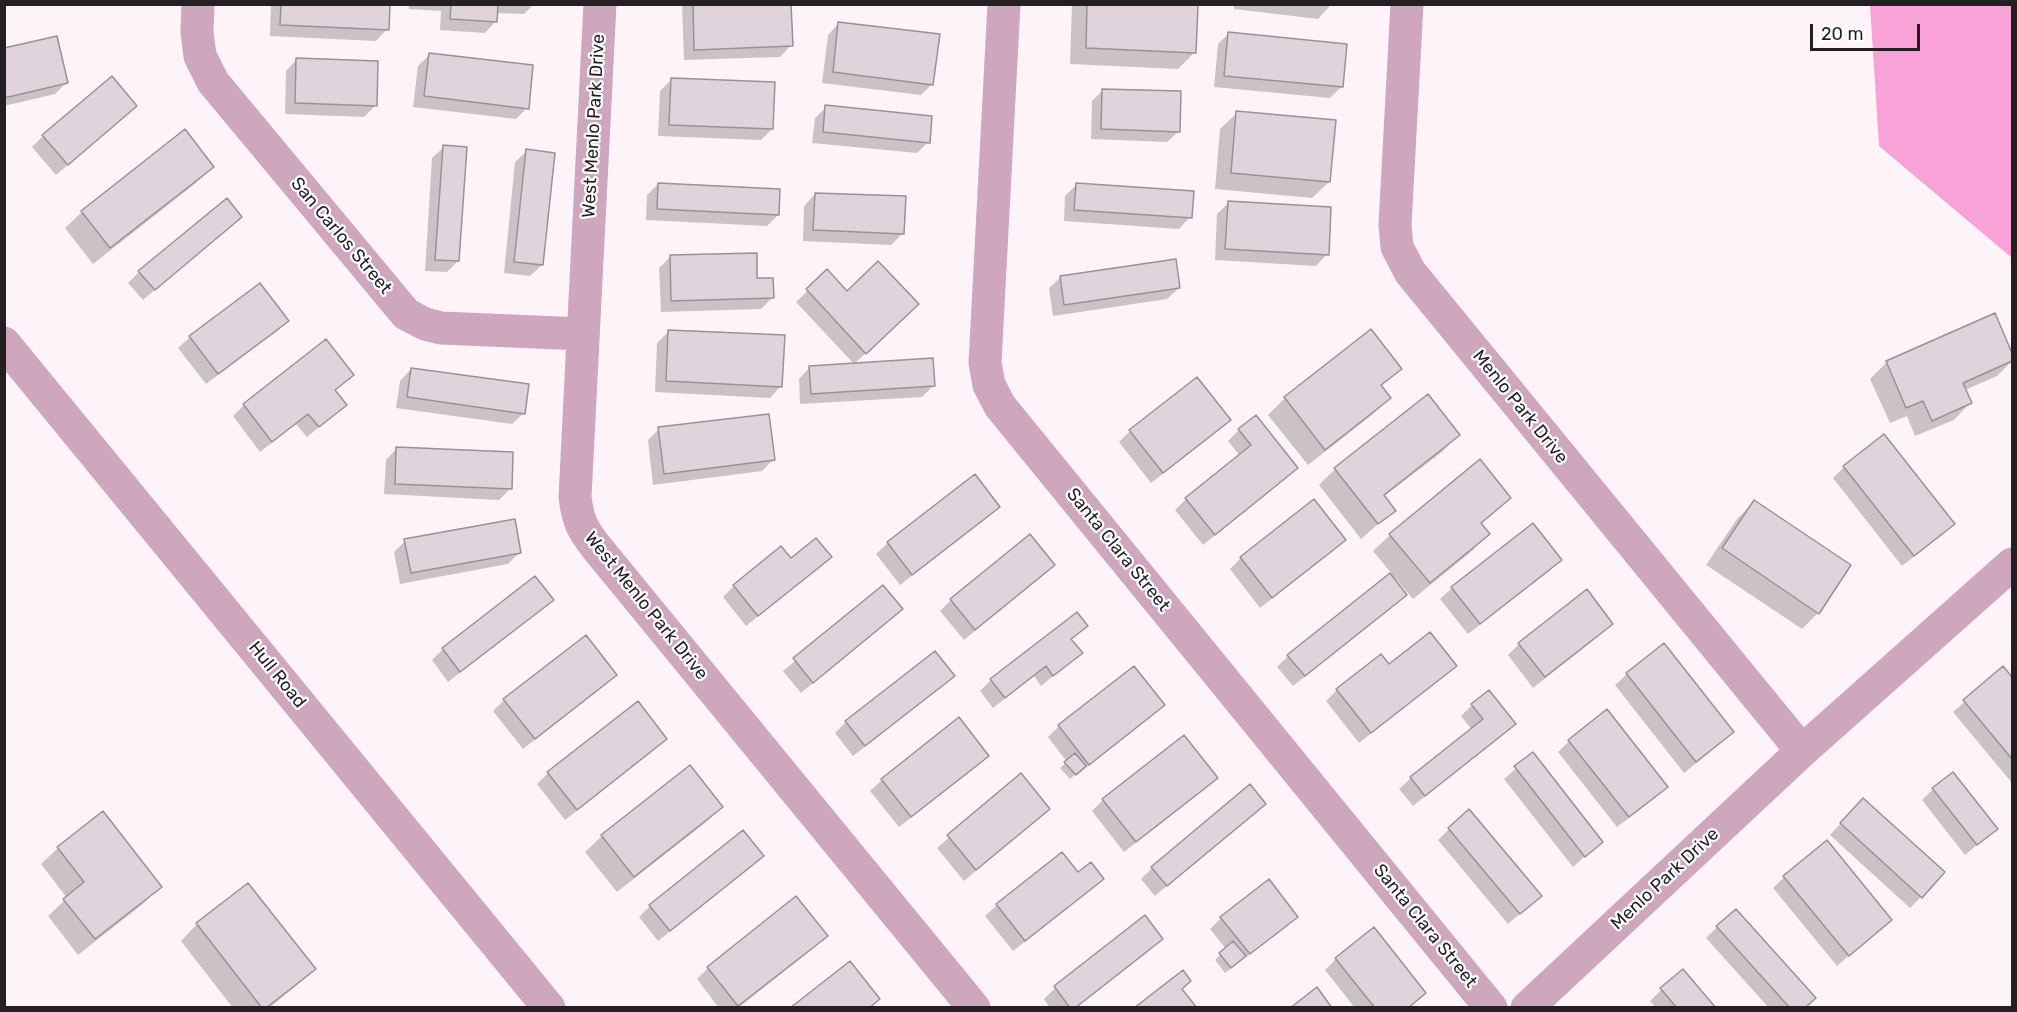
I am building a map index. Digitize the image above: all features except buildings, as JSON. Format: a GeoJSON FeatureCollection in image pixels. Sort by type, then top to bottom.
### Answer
{"type":"FeatureCollection","features":[{"type":"Feature","properties":{"kind":"street","name":"San Carlos Street"},"geometry":{"type":"LineString","coordinates":[[198,4],[197,32],[200,56],[213,82],[406,314],[425,324],[441,328],[583,334]]}},
{"type":"Feature","properties":{"kind":"street","name":"West Menlo Park Drive"},"geometry":{"type":"LineString","coordinates":[[600,4],[575,497],[578,517],[585,532],[974,1008]]}},
{"type":"Feature","properties":{"kind":"street","name":"Santa Clara Street"},"geometry":{"type":"LineString","coordinates":[[1004,4],[985,363],[989,385],[1000,406],[1491,1008]]}},
{"type":"Feature","properties":{"kind":"street","name":"Menlo Park Drive"},"geometry":{"type":"LineString","coordinates":[[1407,4],[1395,225],[1397,247],[1410,272],[1802,751]]}},
{"type":"Feature","properties":{"kind":"street","name":"Hull Road"},"geometry":{"type":"LineString","coordinates":[[4,343],[549,1008]]}},
{"type":"Feature","properties":{"kind":"street","name":"Menlo Park Drive"},"geometry":{"type":"LineString","coordinates":[[1527,1008],[1802,751],[2013,564]]}},
{"type":"Feature","properties":{"kind":"shaded area"},"geometry":{"type":"Polygon","coordinates":[[[1870,5],[2012,5],[2012,258],[1879,146],[1870,5]]]}}]}
